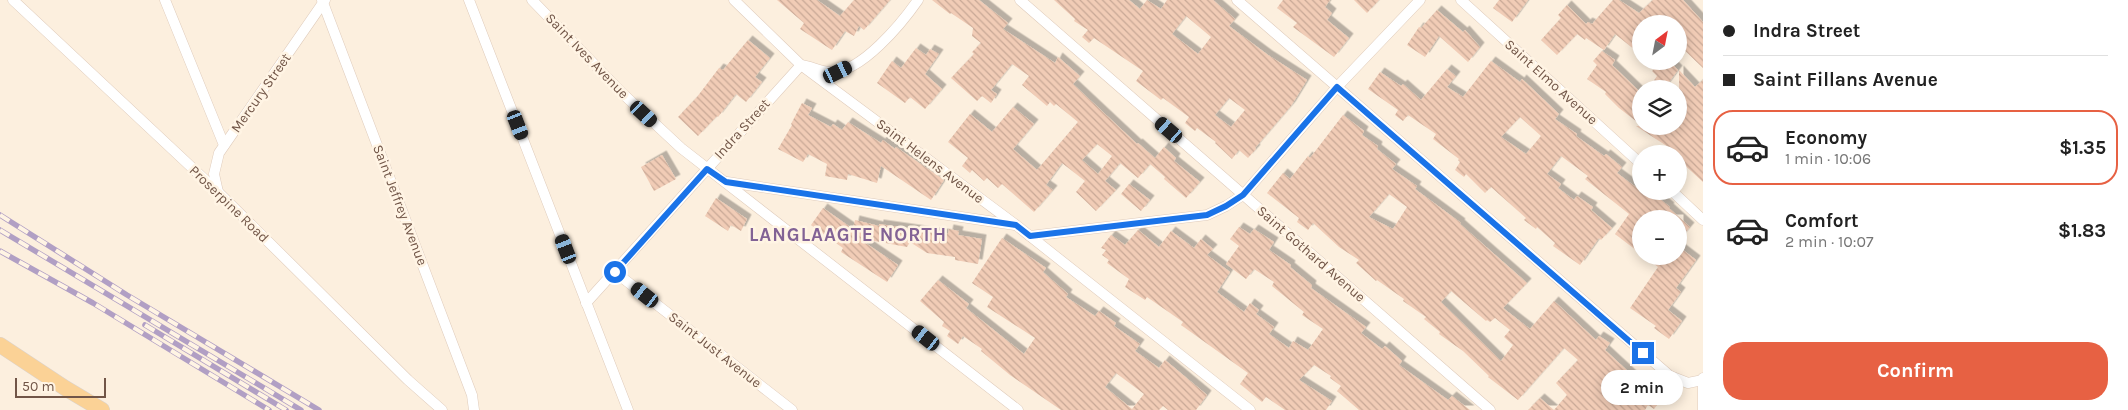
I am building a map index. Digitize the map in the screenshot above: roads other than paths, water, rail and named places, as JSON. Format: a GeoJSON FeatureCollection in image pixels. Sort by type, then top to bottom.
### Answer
{"type":"FeatureCollection","features":[{"type":"Feature","properties":{"kind":"main road"},"geometry":{"type":"LineString","coordinates":[[0,345],[102,410]]}},
{"type":"Feature","properties":{"kind":"street","name":"Proserpine Road"},"geometry":{"type":"LineString","coordinates":[[12,0],[218,192],[408,380],[442,410]]}},
{"type":"Feature","properties":{"kind":"street"},"geometry":{"type":"LineString","coordinates":[[165,0],[224,145]]}},
{"type":"Feature","properties":{"kind":"street"},"geometry":{"type":"LineString","coordinates":[[469,0],[628,410]]}},
{"type":"Feature","properties":{"kind":"street","name":"Saint Ives Avenue"},"geometry":{"type":"LineString","coordinates":[[532,0],[633,103],[681,148],[1018,410]]}},
{"type":"Feature","properties":{"kind":"street","name":"Saint Helens Avenue"},"geometry":{"type":"LineString","coordinates":[[734,0],[801,65],[1016,225],[1250,410]]}},
{"type":"Feature","properties":{"kind":"street"},"geometry":{"type":"LineString","coordinates":[[801,65],[824,71],[838,72],[870,55],[918,0]]}},
{"type":"Feature","properties":{"kind":"street","name":"Saint Gothard Avenue"},"geometry":{"type":"LineString","coordinates":[[1020,0],[1490,410]]}},
{"type":"Feature","properties":{"kind":"street"},"geometry":{"type":"LineString","coordinates":[[1237,0],[1670,376],[1688,383],[1703,379],[1703,410]]}},
{"type":"Feature","properties":{"kind":"street"},"geometry":{"type":"LineString","coordinates":[[1030,236],[1207,215],[1226,206],[1243,195],[1337,87],[1420,0]]}},
{"type":"Feature","properties":{"kind":"street","name":"Saint Elmo Avenue"},"geometry":{"type":"LineString","coordinates":[[1461,0],[1632,156]]}},
{"type":"Feature","properties":{"kind":"street","name":"Mercury Street"},"geometry":{"type":"LineString","coordinates":[[218,192],[214,174],[216,162],[224,145],[323,1]]}},
{"type":"Feature","properties":{"kind":"street","name":"Saint Jeffrey Avenue"},"geometry":{"type":"LineString","coordinates":[[323,1],[472,395],[474,410]]}},
{"type":"Feature","properties":{"kind":"street","name":"Indra Street"},"geometry":{"type":"LineString","coordinates":[[586,303],[801,65]]}},
{"type":"Feature","properties":{"kind":"street"},"geometry":{"type":"LineString","coordinates":[[726,182],[1016,225]]}},
{"type":"Feature","properties":{"kind":"street"},"geometry":{"type":"LineString","coordinates":[[1682,200],[1703,220]]}},
{"type":"Feature","properties":{"kind":"street","name":"Saint Just Avenue"},"geometry":{"type":"LineString","coordinates":[[615,272],[792,410]]}},
{"type":"Feature","properties":{"kind":"railway"},"geometry":{"type":"LineString","coordinates":[[0,215],[127,295],[319,410]]}},
{"type":"Feature","properties":{"kind":"railway"},"geometry":{"type":"LineString","coordinates":[[0,230],[301,410]]}},
{"type":"Feature","properties":{"kind":"railway"},"geometry":{"type":"LineString","coordinates":[[0,251],[93,303],[269,410]]}},
{"type":"Feature","properties":{"kind":"railway"},"geometry":{"type":"LineString","coordinates":[[145,325],[286,410]]}},
{"type":"Feature","properties":{"kind":"district","name":"LANGLAAGTE NORTH"},"geometry":{"type":"Point","coordinates":[848,235]}}]}
